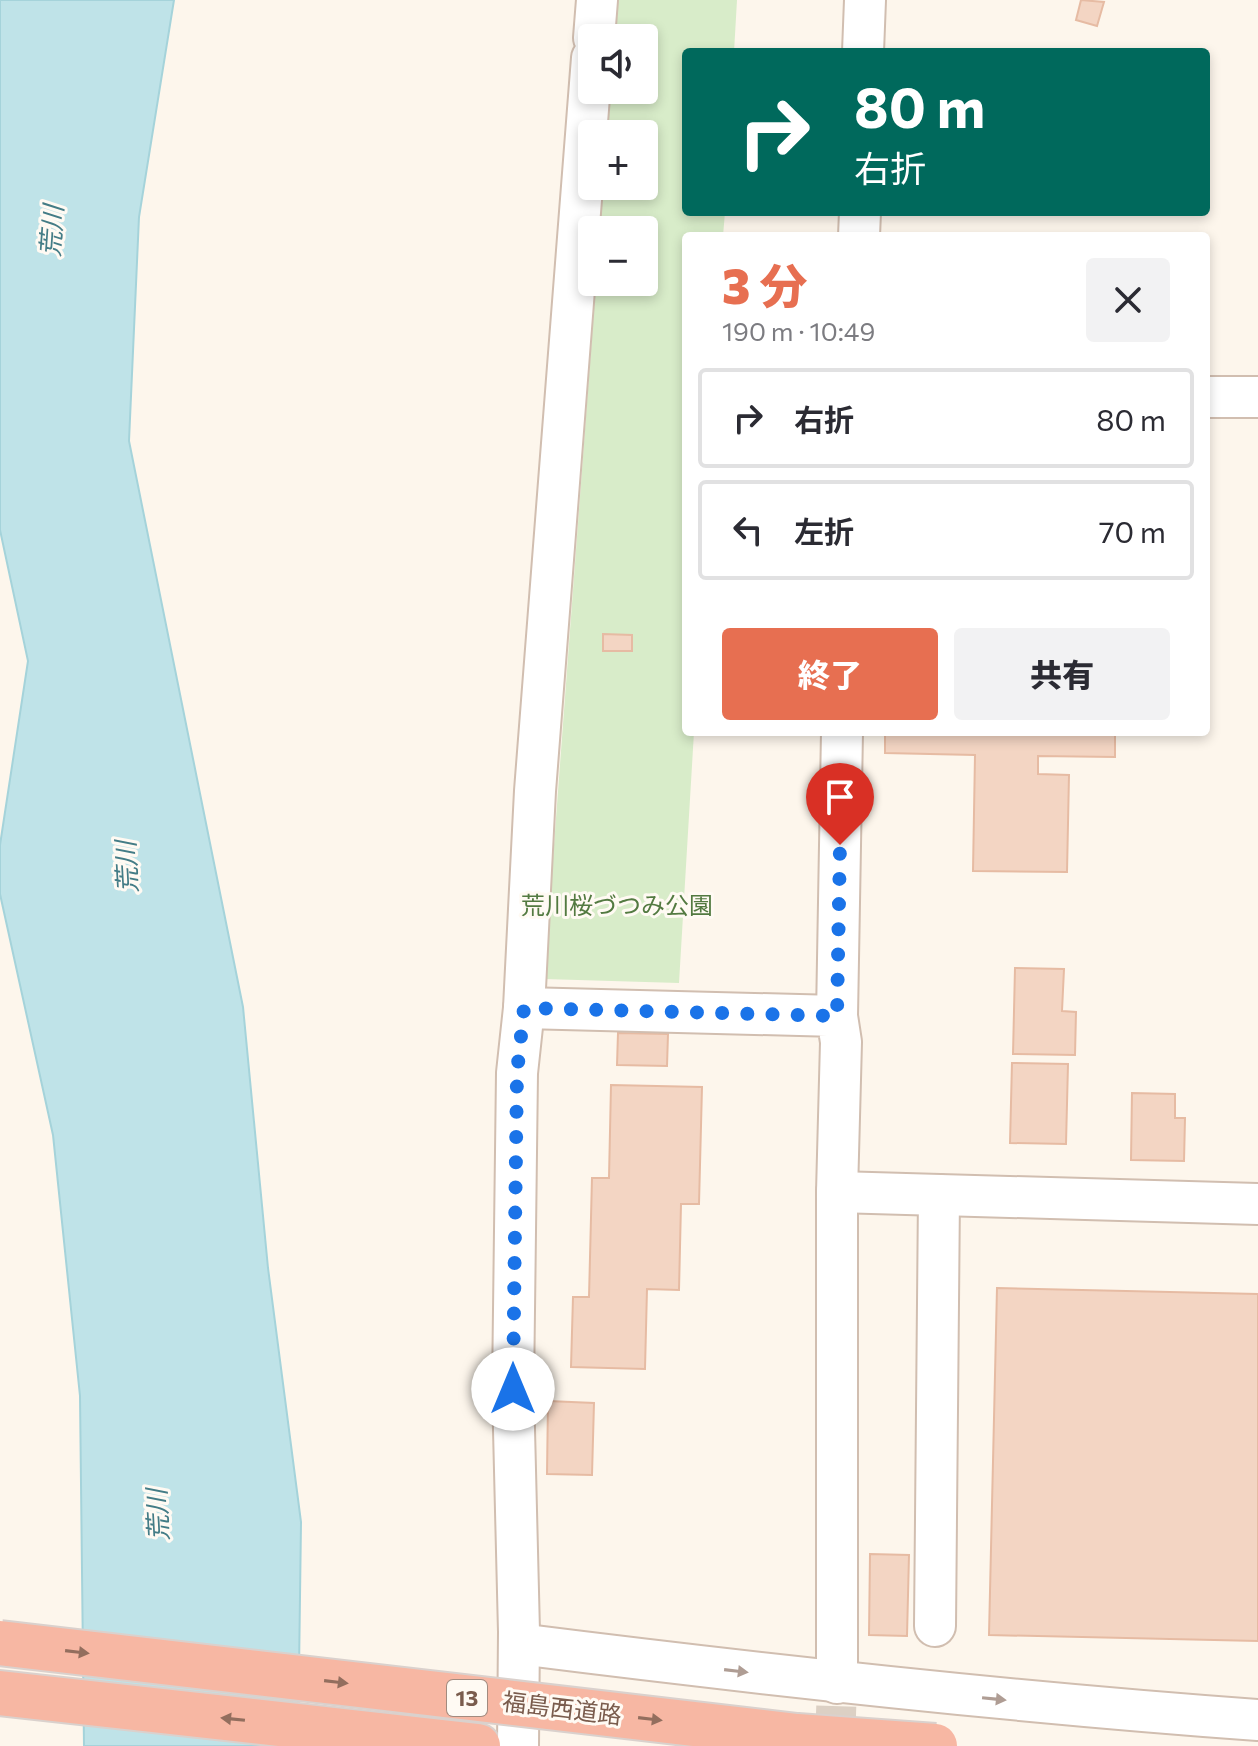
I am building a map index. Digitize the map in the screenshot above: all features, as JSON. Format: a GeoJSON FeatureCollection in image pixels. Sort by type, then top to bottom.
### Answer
{"type":"FeatureCollection","features":[{"type":"Feature","properties":{"kind":"highway","name":"福島西道路"},"geometry":{"type":"LineString","coordinates":[[0,1643],[797,1736],[935,1746]]}},
{"type":"Feature","properties":{"kind":"highway","name":"13"},"geometry":{"type":"LineString","coordinates":[[0,1693],[478,1746]]}},
{"type":"Feature","properties":{"kind":"street"},"geometry":{"type":"LineString","coordinates":[[595,24],[597,0]]}},
{"type":"Feature","properties":{"kind":"street"},"geometry":{"type":"LineString","coordinates":[[863,48],[865,0]]}},
{"type":"Feature","properties":{"kind":"street"},"geometry":{"type":"LineString","coordinates":[[518,1746],[514,1358],[517,1073],[524,1008],[535,791],[588,104]]}},
{"type":"Feature","properties":{"kind":"street"},"geometry":{"type":"LineString","coordinates":[[1210,397],[1258,397]]}},
{"type":"Feature","properties":{"kind":"street"},"geometry":{"type":"LineString","coordinates":[[837,1683],[837,1192],[841,1042],[837,1016],[842,736]]}},
{"type":"Feature","properties":{"kind":"street"},"geometry":{"type":"LineString","coordinates":[[524,1008],[837,1016]]}},
{"type":"Feature","properties":{"kind":"street"},"geometry":{"type":"LineString","coordinates":[[837,1192],[1258,1204]]}},
{"type":"Feature","properties":{"kind":"street"},"geometry":{"type":"LineString","coordinates":[[935,1626],[939,1195]]}},
{"type":"Feature","properties":{"kind":"street"},"geometry":{"type":"LineString","coordinates":[[519,1644],[837,1683],[1085,1708],[1258,1720]]}},
{"type":"Feature","properties":{"kind":"green space","name":"荒川桜づつみ公園"},"geometry":{"type":"Polygon","coordinates":[[[617,0],[737,0],[734,48],[682,48],[682,216],[725,216],[723,232],[682,232],[682,736],[694,736],[679,983],[544,979],[595,296],[658,296],[658,216],[601,216],[602,200],[658,200],[658,120],[608,120],[609,104],[658,104],[658,24],[615,24],[617,0]]]}},
{"type":"Feature","properties":{"kind":"water","name":"荒川"},"geometry":{"type":"Polygon","coordinates":[[[0,0],[174,0],[139,217],[129,441],[243,1007],[268,1268],[301,1522],[298,1746],[84,1746],[80,1396],[53,1135],[0,894],[0,845],[28,661],[0,530],[0,0]]]}},
{"type":"Feature","properties":{"kind":"building"},"geometry":{"type":"Polygon","coordinates":[[[1081,0],[1104,2],[1097,26],[1076,20],[1081,0]]]}},
{"type":"Feature","properties":{"kind":"building"},"geometry":{"type":"Polygon","coordinates":[[[603,634],[632,635],[632,651],[603,651],[603,634]]]}},
{"type":"Feature","properties":{"kind":"building"},"geometry":{"type":"Polygon","coordinates":[[[885,736],[1115,736],[1115,757],[1038,756],[1038,774],[1069,775],[1067,872],[973,871],[975,755],[885,753],[885,736]]]}},
{"type":"Feature","properties":{"kind":"building"},"geometry":{"type":"Polygon","coordinates":[[[1015,968],[1064,969],[1062,1011],[1076,1012],[1075,1055],[1013,1054],[1015,968]]]}},
{"type":"Feature","properties":{"kind":"building"},"geometry":{"type":"Polygon","coordinates":[[[618,1033],[668,1034],[667,1066],[617,1065],[618,1033]]]}},
{"type":"Feature","properties":{"kind":"building"},"geometry":{"type":"Polygon","coordinates":[[[1012,1063],[1068,1064],[1066,1144],[1010,1143],[1012,1063]]]}},
{"type":"Feature","properties":{"kind":"building"},"geometry":{"type":"Polygon","coordinates":[[[611,1085],[702,1087],[699,1204],[681,1204],[679,1290],[647,1289],[645,1369],[571,1367],[573,1297],[589,1297],[592,1178],[609,1178],[611,1085]]]}},
{"type":"Feature","properties":{"kind":"building"},"geometry":{"type":"Polygon","coordinates":[[[1132,1093],[1175,1094],[1175,1118],[1185,1118],[1184,1161],[1131,1160],[1132,1093]]]}},
{"type":"Feature","properties":{"kind":"building"},"geometry":{"type":"Polygon","coordinates":[[[997,1288],[1258,1294],[1258,1641],[989,1635],[997,1288]]]}},
{"type":"Feature","properties":{"kind":"building"},"geometry":{"type":"Polygon","coordinates":[[[548,1401],[594,1403],[592,1475],[547,1474],[548,1401]]]}},
{"type":"Feature","properties":{"kind":"building"},"geometry":{"type":"Polygon","coordinates":[[[870,1554],[909,1555],[907,1636],[869,1635],[870,1554]]]}},
{"type":"Feature","properties":{"kind":"tunnel"},"geometry":{"type":"LineString","coordinates":[[835,1746],[837,1683]]}},
{"type":"Feature","properties":{"kind":"route"},"geometry":{"type":"LineString","coordinates":[[513,1389],[517,1073],[524,1008],[837,1016],[840,845]]}}]}
